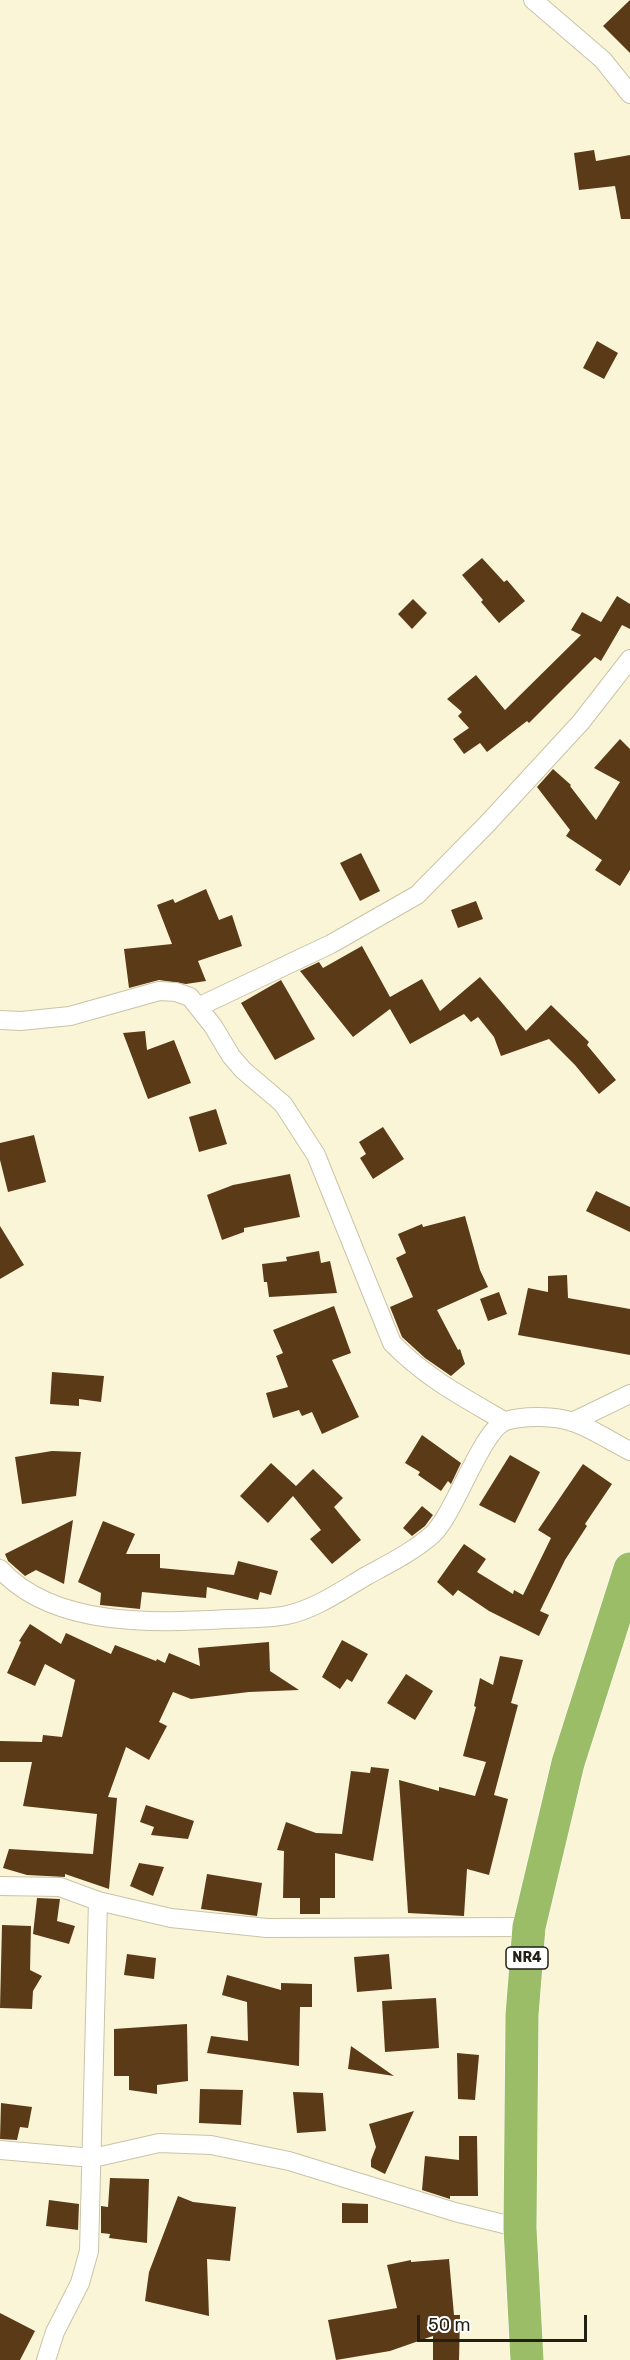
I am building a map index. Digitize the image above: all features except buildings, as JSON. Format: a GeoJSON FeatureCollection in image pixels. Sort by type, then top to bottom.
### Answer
{"type":"FeatureCollection","features":[{"type":"Feature","properties":{"kind":"highway","name":"NR4"},"geometry":{"type":"LineString","coordinates":[[527,2360],[520,2228],[522,2015],[529,1927],[568,1763],[630,1569]]}},
{"type":"Feature","properties":{"kind":"street"},"geometry":{"type":"LineString","coordinates":[[534,0],[603,60],[630,94]]}},
{"type":"Feature","properties":{"kind":"street"},"geometry":{"type":"LineString","coordinates":[[198,1007],[331,944],[417,895],[487,824],[581,722],[630,659]]}},
{"type":"Feature","properties":{"kind":"street"},"geometry":{"type":"LineString","coordinates":[[0,1020],[21,1021],[70,1016],[159,991],[176,992],[190,998],[213,1026],[231,1056],[243,1070],[283,1104],[316,1155],[392,1343],[414,1365],[437,1382],[504,1421]]}},
{"type":"Feature","properties":{"kind":"street"},"geometry":{"type":"LineString","coordinates":[[572,1422],[630,1394]]}},
{"type":"Feature","properties":{"kind":"street"},"geometry":{"type":"LineString","coordinates":[[0,1569],[34,1595],[71,1611],[114,1619],[195,1620],[286,1616],[314,1606],[412,1550],[434,1533],[450,1511],[489,1435],[504,1421],[532,1416],[572,1422],[630,1451]]}},
{"type":"Feature","properties":{"kind":"street"},"geometry":{"type":"LineString","coordinates":[[0,1886],[60,1887],[98,1901],[171,1918],[267,1928],[529,1927]]}},
{"type":"Feature","properties":{"kind":"street"},"geometry":{"type":"LineString","coordinates":[[46,2360],[55,2332],[80,2283],[90,2251],[98,1901]]}},
{"type":"Feature","properties":{"kind":"street"},"geometry":{"type":"LineString","coordinates":[[0,2150],[93,2158],[159,2143],[211,2145],[290,2161],[455,2212],[520,2228]]}}]}
